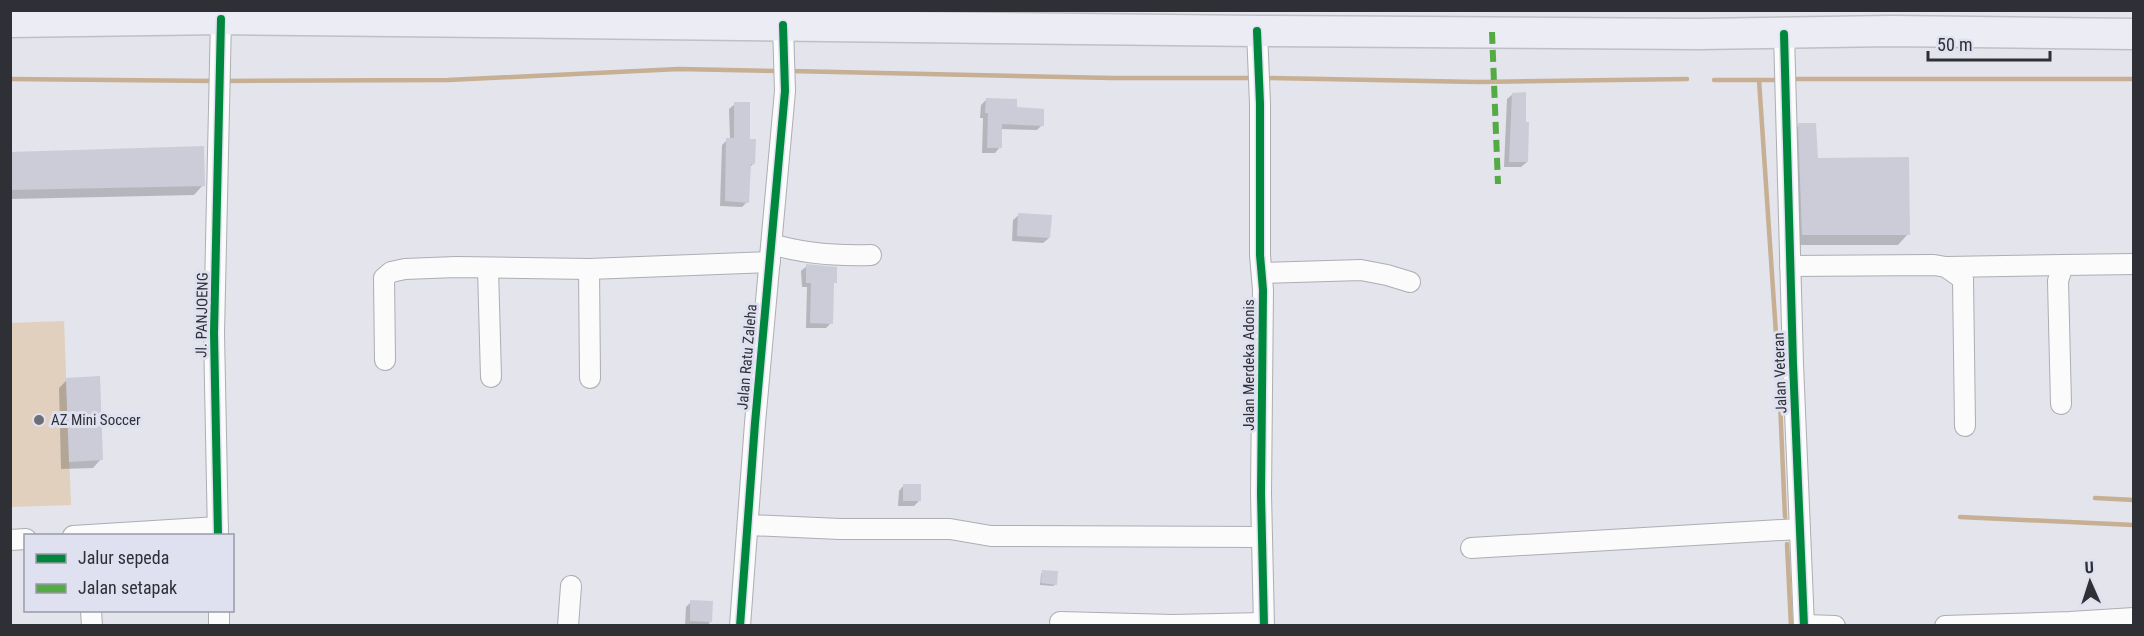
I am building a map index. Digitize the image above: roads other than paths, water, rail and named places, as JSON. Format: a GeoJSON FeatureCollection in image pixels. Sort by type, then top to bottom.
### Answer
{"type":"FeatureCollection","features":[{"type":"Feature","properties":{"kind":"highway"},"geometry":{"type":"LineString","coordinates":[[10,22],[221,15],[783,38],[1257,44],[1391,21],[1784,34],[1890,21],[2133,34]]}},
{"type":"Feature","properties":{"kind":"street","name":"Jl. PANJOENG"},"geometry":{"type":"LineString","coordinates":[[218,531],[214,333],[221,15]]}},
{"type":"Feature","properties":{"kind":"street","name":"Jalan Veteran"},"geometry":{"type":"LineString","coordinates":[[1784,34],[1790,266],[1804,625]]}},
{"type":"Feature","properties":{"kind":"street","name":"Jalan Ratu Zaleha"},"geometry":{"type":"LineString","coordinates":[[740,626],[756,412],[785,91],[783,38]]}},
{"type":"Feature","properties":{"kind":"street","name":"Jalan Merdeka Adonis"},"geometry":{"type":"LineString","coordinates":[[1257,44],[1260,104],[1264,624]]}},
{"type":"Feature","properties":{"kind":"street"},"geometry":{"type":"LineString","coordinates":[[385,360],[383,291],[384,278],[391,272],[405,269],[589,269],[792,250],[840,256],[871,255]]}},
{"type":"Feature","properties":{"kind":"street"},"geometry":{"type":"LineString","coordinates":[[1790,266],[1946,267],[2133,264]]}},
{"type":"Feature","properties":{"kind":"street"},"geometry":{"type":"LineString","coordinates":[[2061,404],[2058,281],[2063,265]]}},
{"type":"Feature","properties":{"kind":"street"},"geometry":{"type":"LineString","coordinates":[[1946,267],[1964,279],[1965,426]]}},
{"type":"Feature","properties":{"kind":"street"},"geometry":{"type":"LineString","coordinates":[[488,268],[491,377]]}},
{"type":"Feature","properties":{"kind":"street"},"geometry":{"type":"LineString","coordinates":[[589,269],[590,378]]}},
{"type":"Feature","properties":{"kind":"street"},"geometry":{"type":"LineString","coordinates":[[1262,273],[1361,270],[1410,282]]}},
{"type":"Feature","properties":{"kind":"street"},"geometry":{"type":"LineString","coordinates":[[748,525],[840,529],[950,529],[991,536],[1262,537]]}},
{"type":"Feature","properties":{"kind":"street"},"geometry":{"type":"LineString","coordinates":[[1471,548],[1799,530]]}},
{"type":"Feature","properties":{"kind":"street"},"geometry":{"type":"LineString","coordinates":[[117,534],[218,531]]}},
{"type":"Feature","properties":{"kind":"street"},"geometry":{"type":"LineString","coordinates":[[568,626],[571,586]]}},
{"type":"Feature","properties":{"kind":"street"},"geometry":{"type":"LineString","coordinates":[[1945,626],[2133,618]]}},
{"type":"Feature","properties":{"kind":"street"},"geometry":{"type":"LineString","coordinates":[[1060,622],[1173,625],[1264,624]]}},
{"type":"Feature","properties":{"kind":"street"},"geometry":{"type":"LineString","coordinates":[[1804,625],[1835,626]]}},
{"type":"Feature","properties":{"kind":"waterway"},"geometry":{"type":"LineString","coordinates":[[223,81],[448,80],[679,69],[778,71]]}},
{"type":"Feature","properties":{"kind":"waterway"},"geometry":{"type":"LineString","coordinates":[[790,71],[1112,78],[1255,78]]}},
{"type":"Feature","properties":{"kind":"waterway"},"geometry":{"type":"LineString","coordinates":[[1264,78],[1479,82],[1687,79]]}},
{"type":"Feature","properties":{"kind":"waterway"},"geometry":{"type":"LineString","coordinates":[[10,79],[215,81]]}},
{"type":"Feature","properties":{"kind":"waterway"},"geometry":{"type":"LineString","coordinates":[[1789,79],[2134,79]]}},
{"type":"Feature","properties":{"kind":"waterway"},"geometry":{"type":"LineString","coordinates":[[1714,80],[1780,80]]}},
{"type":"Feature","properties":{"kind":"waterway"},"geometry":{"type":"LineString","coordinates":[[1759,80],[1779,379],[1785,517]]}},
{"type":"Feature","properties":{"kind":"waterway"},"geometry":{"type":"LineString","coordinates":[[2095,498],[2134,500]]}},
{"type":"Feature","properties":{"kind":"waterway"},"geometry":{"type":"LineString","coordinates":[[1960,517],[2134,525]]}},
{"type":"Feature","properties":{"kind":"waterway"},"geometry":{"type":"LineString","coordinates":[[1787,544],[1791,626]]}},
{"type":"Feature","properties":{"kind":"place","name":"AZ Mini Soccer"},"geometry":{"type":"Point","coordinates":[39,420]}}]}
